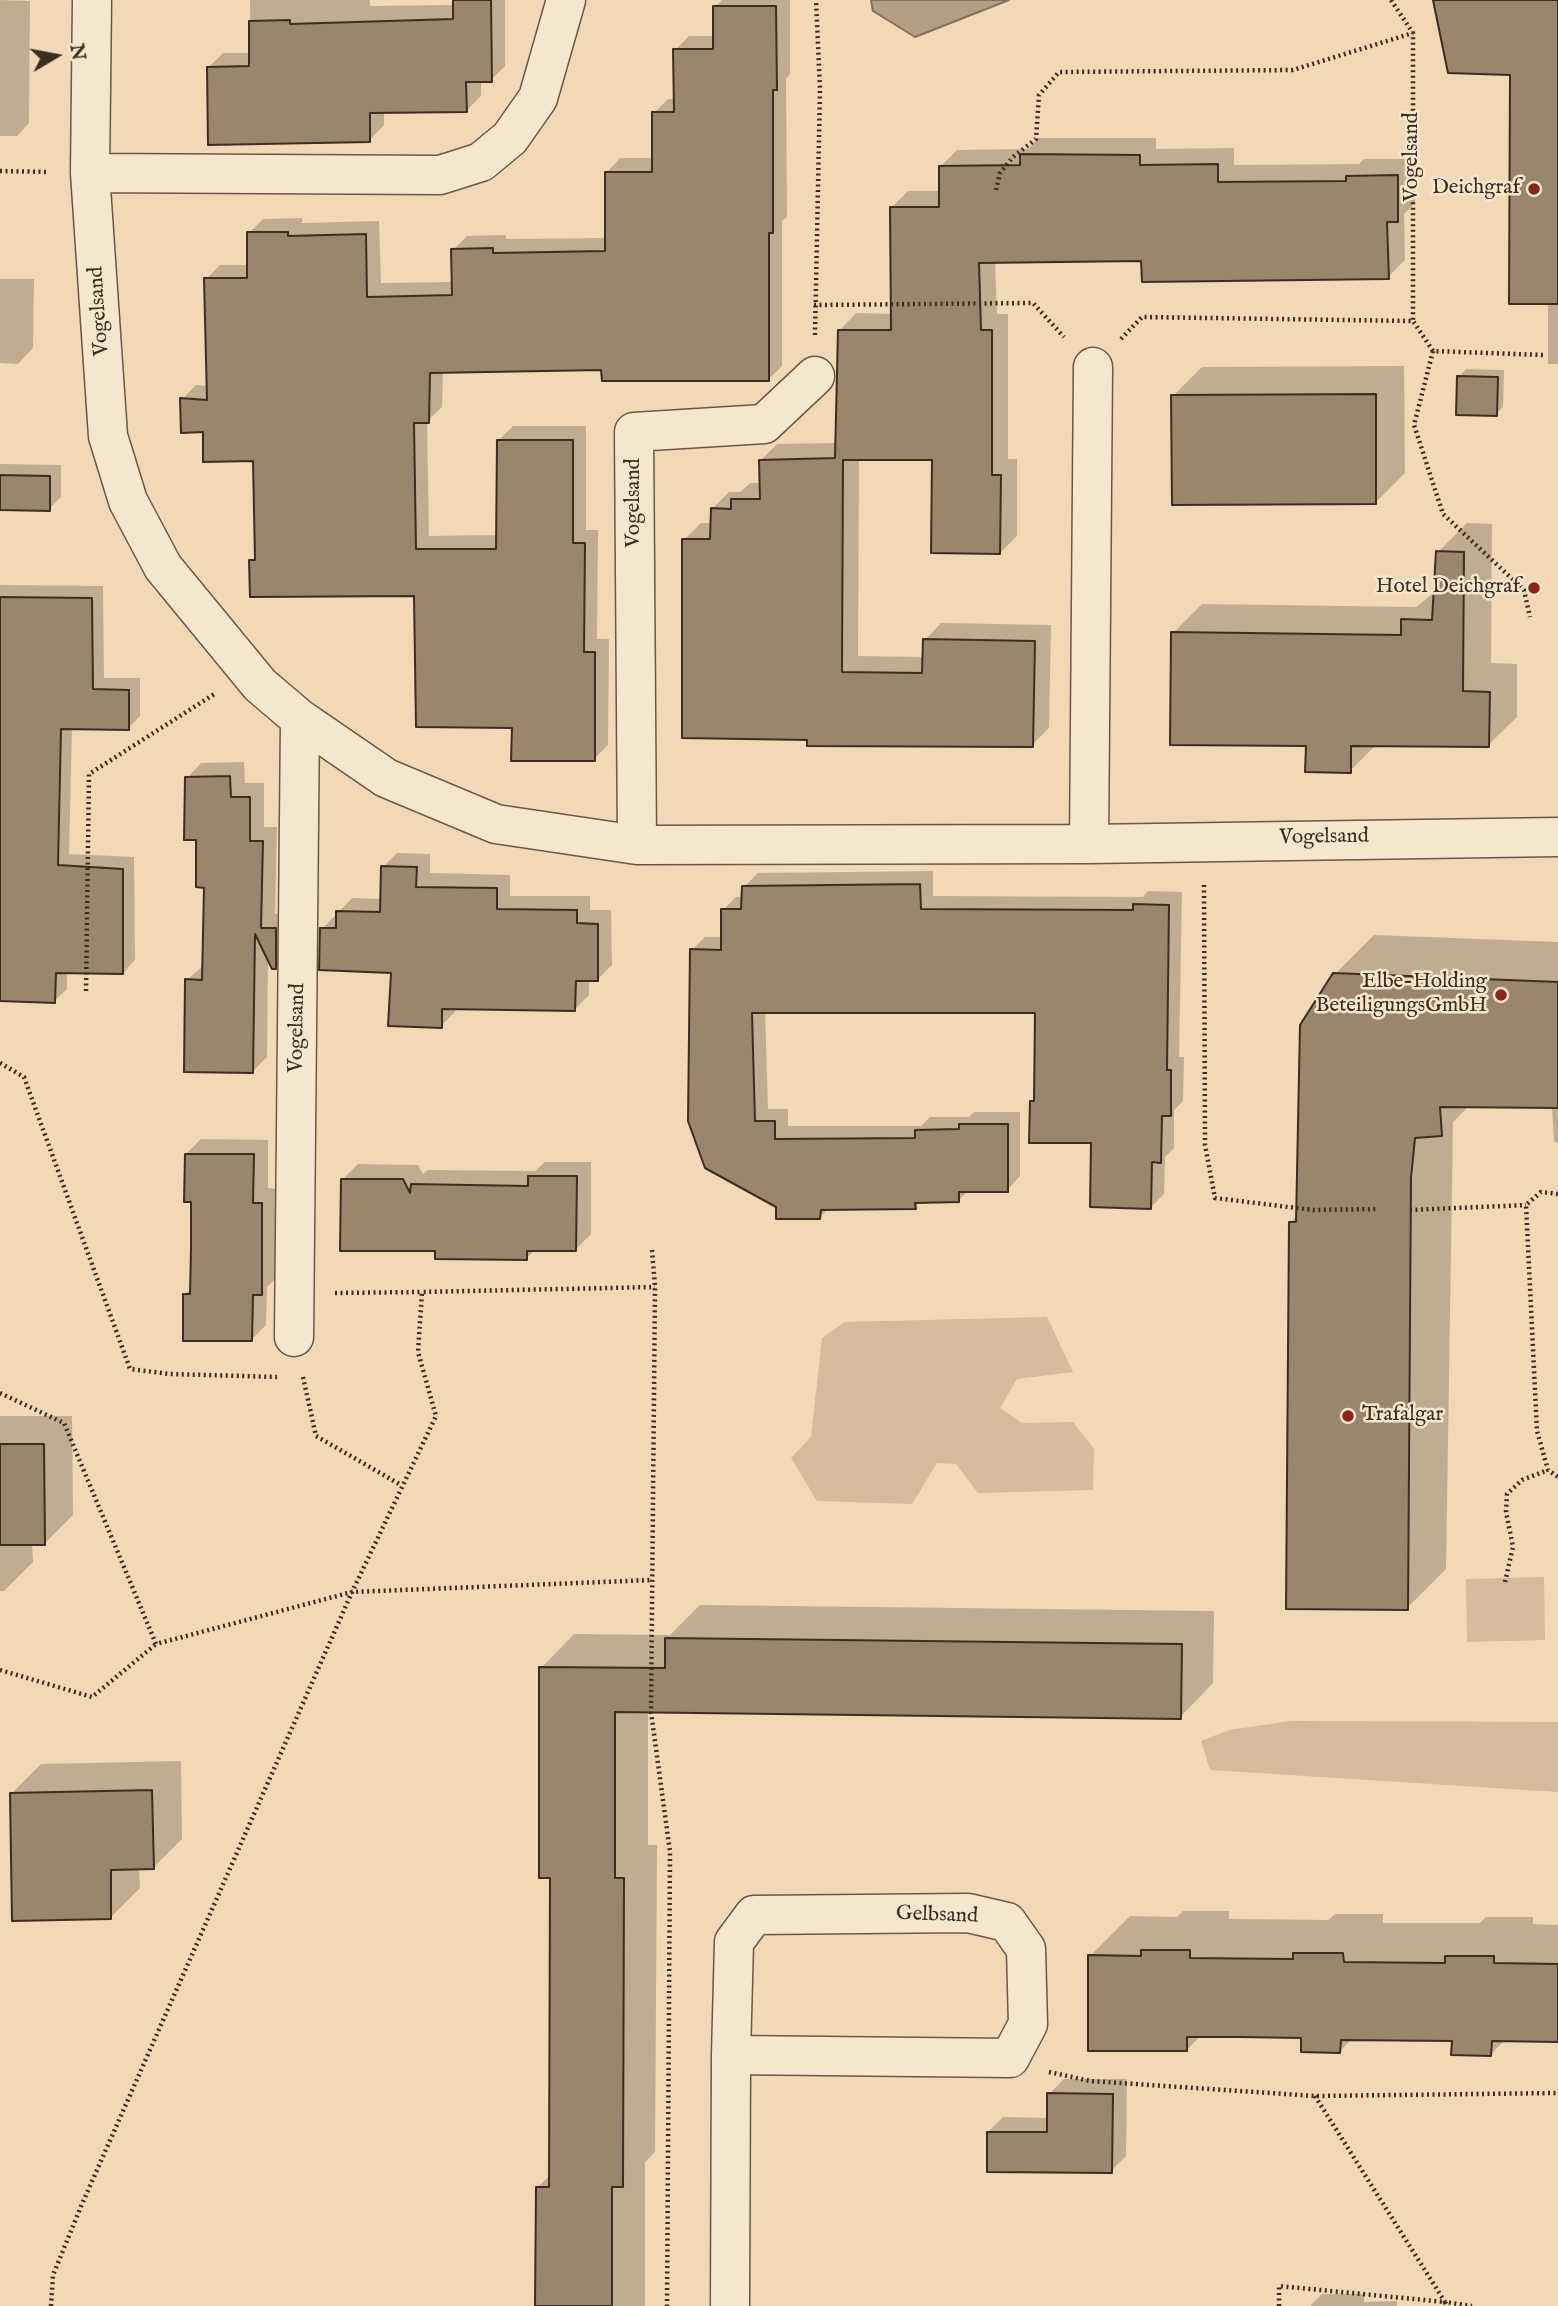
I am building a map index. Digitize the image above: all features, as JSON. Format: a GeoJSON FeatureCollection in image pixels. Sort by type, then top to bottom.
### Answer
{"type":"FeatureCollection","features":[{"type":"Feature","properties":{"kind":"street","name":"Vogelsand"},"geometry":{"type":"LineString","coordinates":[[92,0],[90,173],[108,436],[128,501],[163,567],[249,672],[300,719],[386,778],[496,824],[637,845],[1089,844],[1204,840],[1558,837]]}},
{"type":"Feature","properties":{"kind":"street"},"geometry":{"type":"LineString","coordinates":[[90,173],[440,175],[481,162],[510,138],[538,98],[566,0]]}},
{"type":"Feature","properties":{"kind":"street"},"geometry":{"type":"LineString","coordinates":[[1089,844],[1093,367]]}},
{"type":"Feature","properties":{"kind":"street","name":"Vogelsand"},"geometry":{"type":"LineString","coordinates":[[637,845],[634,432],[764,424],[815,376]]}},
{"type":"Feature","properties":{"kind":"street","name":"Vogelsand"},"geometry":{"type":"LineString","coordinates":[[294,1337],[300,719]]}},
{"type":"Feature","properties":{"kind":"street","name":"Gelbsand"},"geometry":{"type":"LineString","coordinates":[[730,2306],[734,1942],[754,1916],[968,1913],[1007,1923],[1026,1949],[1028,2024],[1010,2058]]}},
{"type":"Feature","properties":{"kind":"street"},"geometry":{"type":"LineString","coordinates":[[731,2054],[1010,2058]]}},
{"type":"Feature","properties":{"kind":"path"},"geometry":{"type":"LineString","coordinates":[[815,376],[814,305],[820,89],[816,0]]}},
{"type":"Feature","properties":{"kind":"path"},"geometry":{"type":"LineString","coordinates":[[996,190],[1000,173],[1035,139],[1039,95],[1059,72],[1293,70],[1413,33],[1391,0]]}},
{"type":"Feature","properties":{"kind":"path","name":"Vogelsand"},"geometry":{"type":"LineString","coordinates":[[1413,33],[1413,321]]}},
{"type":"Feature","properties":{"kind":"path"},"geometry":{"type":"LineString","coordinates":[[814,305],[1032,303],[1093,367],[1142,317],[1413,321],[1433,351],[1414,425],[1443,514],[1524,590],[1531,617]]}},
{"type":"Feature","properties":{"kind":"path"},"geometry":{"type":"LineString","coordinates":[[1433,351],[1543,355]]}},
{"type":"Feature","properties":{"kind":"path"},"geometry":{"type":"LineString","coordinates":[[86,990],[89,774],[249,672]]}},
{"type":"Feature","properties":{"kind":"path"},"geometry":{"type":"LineString","coordinates":[[1204,840],[1205,1145],[1215,1198],[1313,1210],[1378,1209]]}},
{"type":"Feature","properties":{"kind":"path"},"geometry":{"type":"LineString","coordinates":[[0,1063],[24,1076],[130,1369],[170,1374],[303,1377],[316,1436],[401,1485]]}},
{"type":"Feature","properties":{"kind":"path"},"geometry":{"type":"LineString","coordinates":[[1410,1210],[1526,1205],[1541,1192],[1558,1194]]}},
{"type":"Feature","properties":{"kind":"path"},"geometry":{"type":"LineString","coordinates":[[1526,1205],[1537,1431],[1548,1470],[1558,1477]]}},
{"type":"Feature","properties":{"kind":"path"},"geometry":{"type":"LineString","coordinates":[[652,1250],[655,1287],[651,1712],[670,1852],[667,2306]]}},
{"type":"Feature","properties":{"kind":"path"},"geometry":{"type":"LineString","coordinates":[[295,1294],[655,1287]]}},
{"type":"Feature","properties":{"kind":"path"},"geometry":{"type":"LineString","coordinates":[[51,2306],[52,2275],[352,1592],[436,1416],[418,1352],[422,1292]]}},
{"type":"Feature","properties":{"kind":"path"},"geometry":{"type":"LineString","coordinates":[[0,1393],[64,1423],[156,1644]]}},
{"type":"Feature","properties":{"kind":"path"},"geometry":{"type":"LineString","coordinates":[[1505,1582],[1513,1547],[1506,1512],[1507,1494],[1522,1480],[1548,1470]]}},
{"type":"Feature","properties":{"kind":"path"},"geometry":{"type":"LineString","coordinates":[[0,1670],[92,1697],[156,1644],[352,1592],[652,1580]]}},
{"type":"Feature","properties":{"kind":"path"},"geometry":{"type":"LineString","coordinates":[[1010,2058],[1036,2068],[1090,2081],[1315,2095],[1558,2093]]}},
{"type":"Feature","properties":{"kind":"path"},"geometry":{"type":"LineString","coordinates":[[1315,2095],[1446,2304]]}},
{"type":"Feature","properties":{"kind":"path"},"geometry":{"type":"LineString","coordinates":[[1279,2306],[1279,2286],[1472,2306]]}},
{"type":"Feature","properties":{"kind":"shaded area"},"geometry":{"type":"Polygon","coordinates":[[[871,0],[1009,0],[915,37],[873,11],[871,0]]]}},
{"type":"Feature","properties":{"kind":"shaded area"},"geometry":{"type":"Polygon","coordinates":[[[1047,1317],[1073,1372],[1017,1379],[1000,1408],[1022,1423],[1073,1422],[1094,1449],[1093,1490],[978,1493],[956,1464],[937,1463],[912,1504],[817,1501],[791,1458],[811,1437],[822,1338],[845,1322],[1047,1317]]]}},
{"type":"Feature","properties":{"kind":"shaded area"},"geometry":{"type":"Polygon","coordinates":[[[1544,1577],[1545,1640],[1467,1642],[1466,1579],[1544,1577]]]}},
{"type":"Feature","properties":{"kind":"shaded area"},"geometry":{"type":"Polygon","coordinates":[[[1291,1721],[1558,1722],[1558,1792],[1210,1770],[1201,1741],[1229,1730],[1291,1721]]]}},
{"type":"Feature","properties":{"kind":"building"},"geometry":{"type":"Polygon","coordinates":[[[453,0],[491,0],[492,82],[466,82],[467,112],[370,113],[370,142],[208,145],[207,67],[249,66],[249,21],[290,20],[290,24],[453,19],[453,0]]]}},
{"type":"Feature","properties":{"kind":"building"},"geometry":{"type":"Polygon","coordinates":[[[1433,0],[1558,0],[1558,304],[1509,304],[1510,75],[1448,73],[1433,0]]]}},
{"type":"Feature","properties":{"kind":"building"},"geometry":{"type":"Polygon","coordinates":[[[713,6],[776,6],[777,90],[773,90],[773,233],[769,233],[769,381],[602,381],[601,370],[430,373],[429,423],[414,423],[416,549],[496,549],[497,440],[573,440],[573,543],[585,543],[584,652],[595,652],[595,761],[511,761],[512,728],[416,727],[414,596],[250,597],[249,560],[255,560],[253,461],[203,462],[203,432],[181,433],[180,398],[207,400],[204,278],[247,278],[247,232],[288,232],[288,236],[366,234],[367,297],[452,295],[451,249],[493,248],[493,253],[605,251],[605,172],[652,172],[652,112],[674,112],[673,49],[713,49],[713,6]]]}},
{"type":"Feature","properties":{"kind":"building"},"geometry":{"type":"Polygon","coordinates":[[[1020,154],[1140,155],[1140,165],[1218,164],[1218,182],[1346,181],[1346,176],[1398,175],[1398,222],[1387,222],[1389,279],[1142,282],[1141,261],[979,263],[981,330],[992,330],[992,475],[1001,475],[1000,554],[931,553],[932,460],[843,460],[842,672],[922,673],[923,639],[1035,641],[1033,747],[807,746],[807,740],[682,738],[682,539],[710,539],[711,508],[731,509],[731,499],[760,499],[759,460],[835,458],[838,330],[891,330],[890,207],[939,207],[939,166],[1020,165],[1020,154]]]}},
{"type":"Feature","properties":{"kind":"building"},"geometry":{"type":"Polygon","coordinates":[[[1457,376],[1498,377],[1497,416],[1456,415],[1457,376]]]}},
{"type":"Feature","properties":{"kind":"building"},"geometry":{"type":"Polygon","coordinates":[[[1376,394],[1376,504],[1172,505],[1171,395],[1376,394]]]}},
{"type":"Feature","properties":{"kind":"building"},"geometry":{"type":"Polygon","coordinates":[[[0,475],[50,476],[50,511],[0,510],[0,475]]]}},
{"type":"Feature","properties":{"kind":"building"},"geometry":{"type":"Polygon","coordinates":[[[1436,551],[1464,552],[1463,691],[1490,692],[1489,747],[1351,746],[1351,773],[1305,772],[1306,746],[1170,745],[1171,632],[1401,635],[1401,619],[1432,620],[1436,551]]]}},
{"type":"Feature","properties":{"kind":"building"},"geometry":{"type":"Polygon","coordinates":[[[0,597],[92,598],[93,689],[129,690],[129,730],[61,729],[58,865],[123,869],[123,974],[56,973],[55,1003],[0,1001],[0,597]]]}},
{"type":"Feature","properties":{"kind":"building"},"geometry":{"type":"Polygon","coordinates":[[[230,776],[231,797],[250,797],[250,841],[263,841],[261,928],[276,928],[276,969],[272,969],[255,934],[253,1073],[184,1072],[185,979],[202,980],[204,888],[196,887],[196,840],[184,840],[185,777],[230,776]]]}},
{"type":"Feature","properties":{"kind":"building"},"geometry":{"type":"Polygon","coordinates":[[[381,866],[417,867],[416,887],[497,888],[497,909],[577,910],[577,923],[598,924],[598,981],[576,981],[575,1011],[442,1009],[442,1028],[388,1026],[391,973],[319,970],[320,928],[336,928],[336,911],[380,912],[381,866]]]}},
{"type":"Feature","properties":{"kind":"building"},"geometry":{"type":"Polygon","coordinates":[[[920,884],[921,909],[1133,910],[1133,904],[1169,905],[1167,1070],[1171,1070],[1171,1116],[1162,1116],[1161,1163],[1152,1162],[1151,1209],[1090,1207],[1091,1143],[1029,1143],[1030,1101],[1034,1101],[1035,1013],[752,1013],[755,1121],[775,1121],[775,1139],[915,1138],[915,1130],[959,1129],[959,1124],[1008,1124],[1008,1192],[959,1192],[959,1202],[915,1203],[916,1209],[821,1210],[820,1219],[776,1219],[776,1207],[705,1168],[688,1121],[690,949],[721,950],[721,909],[741,909],[742,886],[920,884]]]}},
{"type":"Feature","properties":{"kind":"building"},"geometry":{"type":"Polygon","coordinates":[[[1333,973],[1558,982],[1558,1108],[1440,1107],[1442,1136],[1415,1138],[1411,1178],[1408,1610],[1286,1609],[1289,1222],[1296,1222],[1300,1025],[1333,973]]]}},
{"type":"Feature","properties":{"kind":"building"},"geometry":{"type":"Polygon","coordinates":[[[185,1154],[254,1154],[253,1203],[262,1203],[262,1295],[253,1295],[252,1341],[183,1341],[183,1294],[190,1294],[191,1249],[191,1202],[184,1202],[185,1154]]]}},
{"type":"Feature","properties":{"kind":"building"},"geometry":{"type":"Polygon","coordinates":[[[528,1176],[577,1176],[576,1251],[527,1251],[527,1260],[435,1259],[435,1251],[340,1251],[341,1179],[403,1179],[410,1193],[411,1184],[528,1186],[528,1176]]]}},
{"type":"Feature","properties":{"kind":"building"},"geometry":{"type":"Polygon","coordinates":[[[0,1444],[44,1444],[45,1545],[0,1545],[0,1444]]]}},
{"type":"Feature","properties":{"kind":"building"},"geometry":{"type":"Polygon","coordinates":[[[665,1638],[1182,1644],[1181,1719],[615,1712],[615,1878],[624,1878],[623,2187],[612,2187],[612,2306],[535,2306],[536,2187],[549,2187],[550,1878],[539,1878],[539,1667],[665,1668],[665,1638]]]}},
{"type":"Feature","properties":{"kind":"building"},"geometry":{"type":"Polygon","coordinates":[[[152,1790],[154,1869],[111,1870],[111,1919],[12,1921],[10,1793],[152,1790]]]}},
{"type":"Feature","properties":{"kind":"building"},"geometry":{"type":"Polygon","coordinates":[[[1141,1950],[1190,1950],[1190,1958],[1293,1959],[1293,1953],[1343,1953],[1344,1962],[1445,1963],[1445,1956],[1494,1956],[1494,1963],[1558,1964],[1558,2042],[1492,2041],[1491,2056],[1451,2055],[1452,2041],[1341,2040],[1340,2053],[1301,2052],[1301,2038],[1239,2037],[1187,2037],[1187,2051],[1088,2051],[1088,1955],[1141,1956],[1141,1950]]]}},
{"type":"Feature","properties":{"kind":"building"},"geometry":{"type":"Polygon","coordinates":[[[1047,2093],[1113,2094],[1112,2173],[987,2172],[987,2132],[1047,2132],[1047,2093]]]}},
{"type":"Feature","properties":{"kind":"place","name":"Deichgraf"},"geometry":{"type":"Point","coordinates":[1534,189]}},
{"type":"Feature","properties":{"kind":"place","name":"Hotel Deichgraf"},"geometry":{"type":"Point","coordinates":[1534,588]}},
{"type":"Feature","properties":{"kind":"place","name":"Elbe-Holding BeteiligungsGmbH"},"geometry":{"type":"Point","coordinates":[1501,995]}},
{"type":"Feature","properties":{"kind":"place","name":"Trafalgar"},"geometry":{"type":"Point","coordinates":[1348,1416]}}]}
